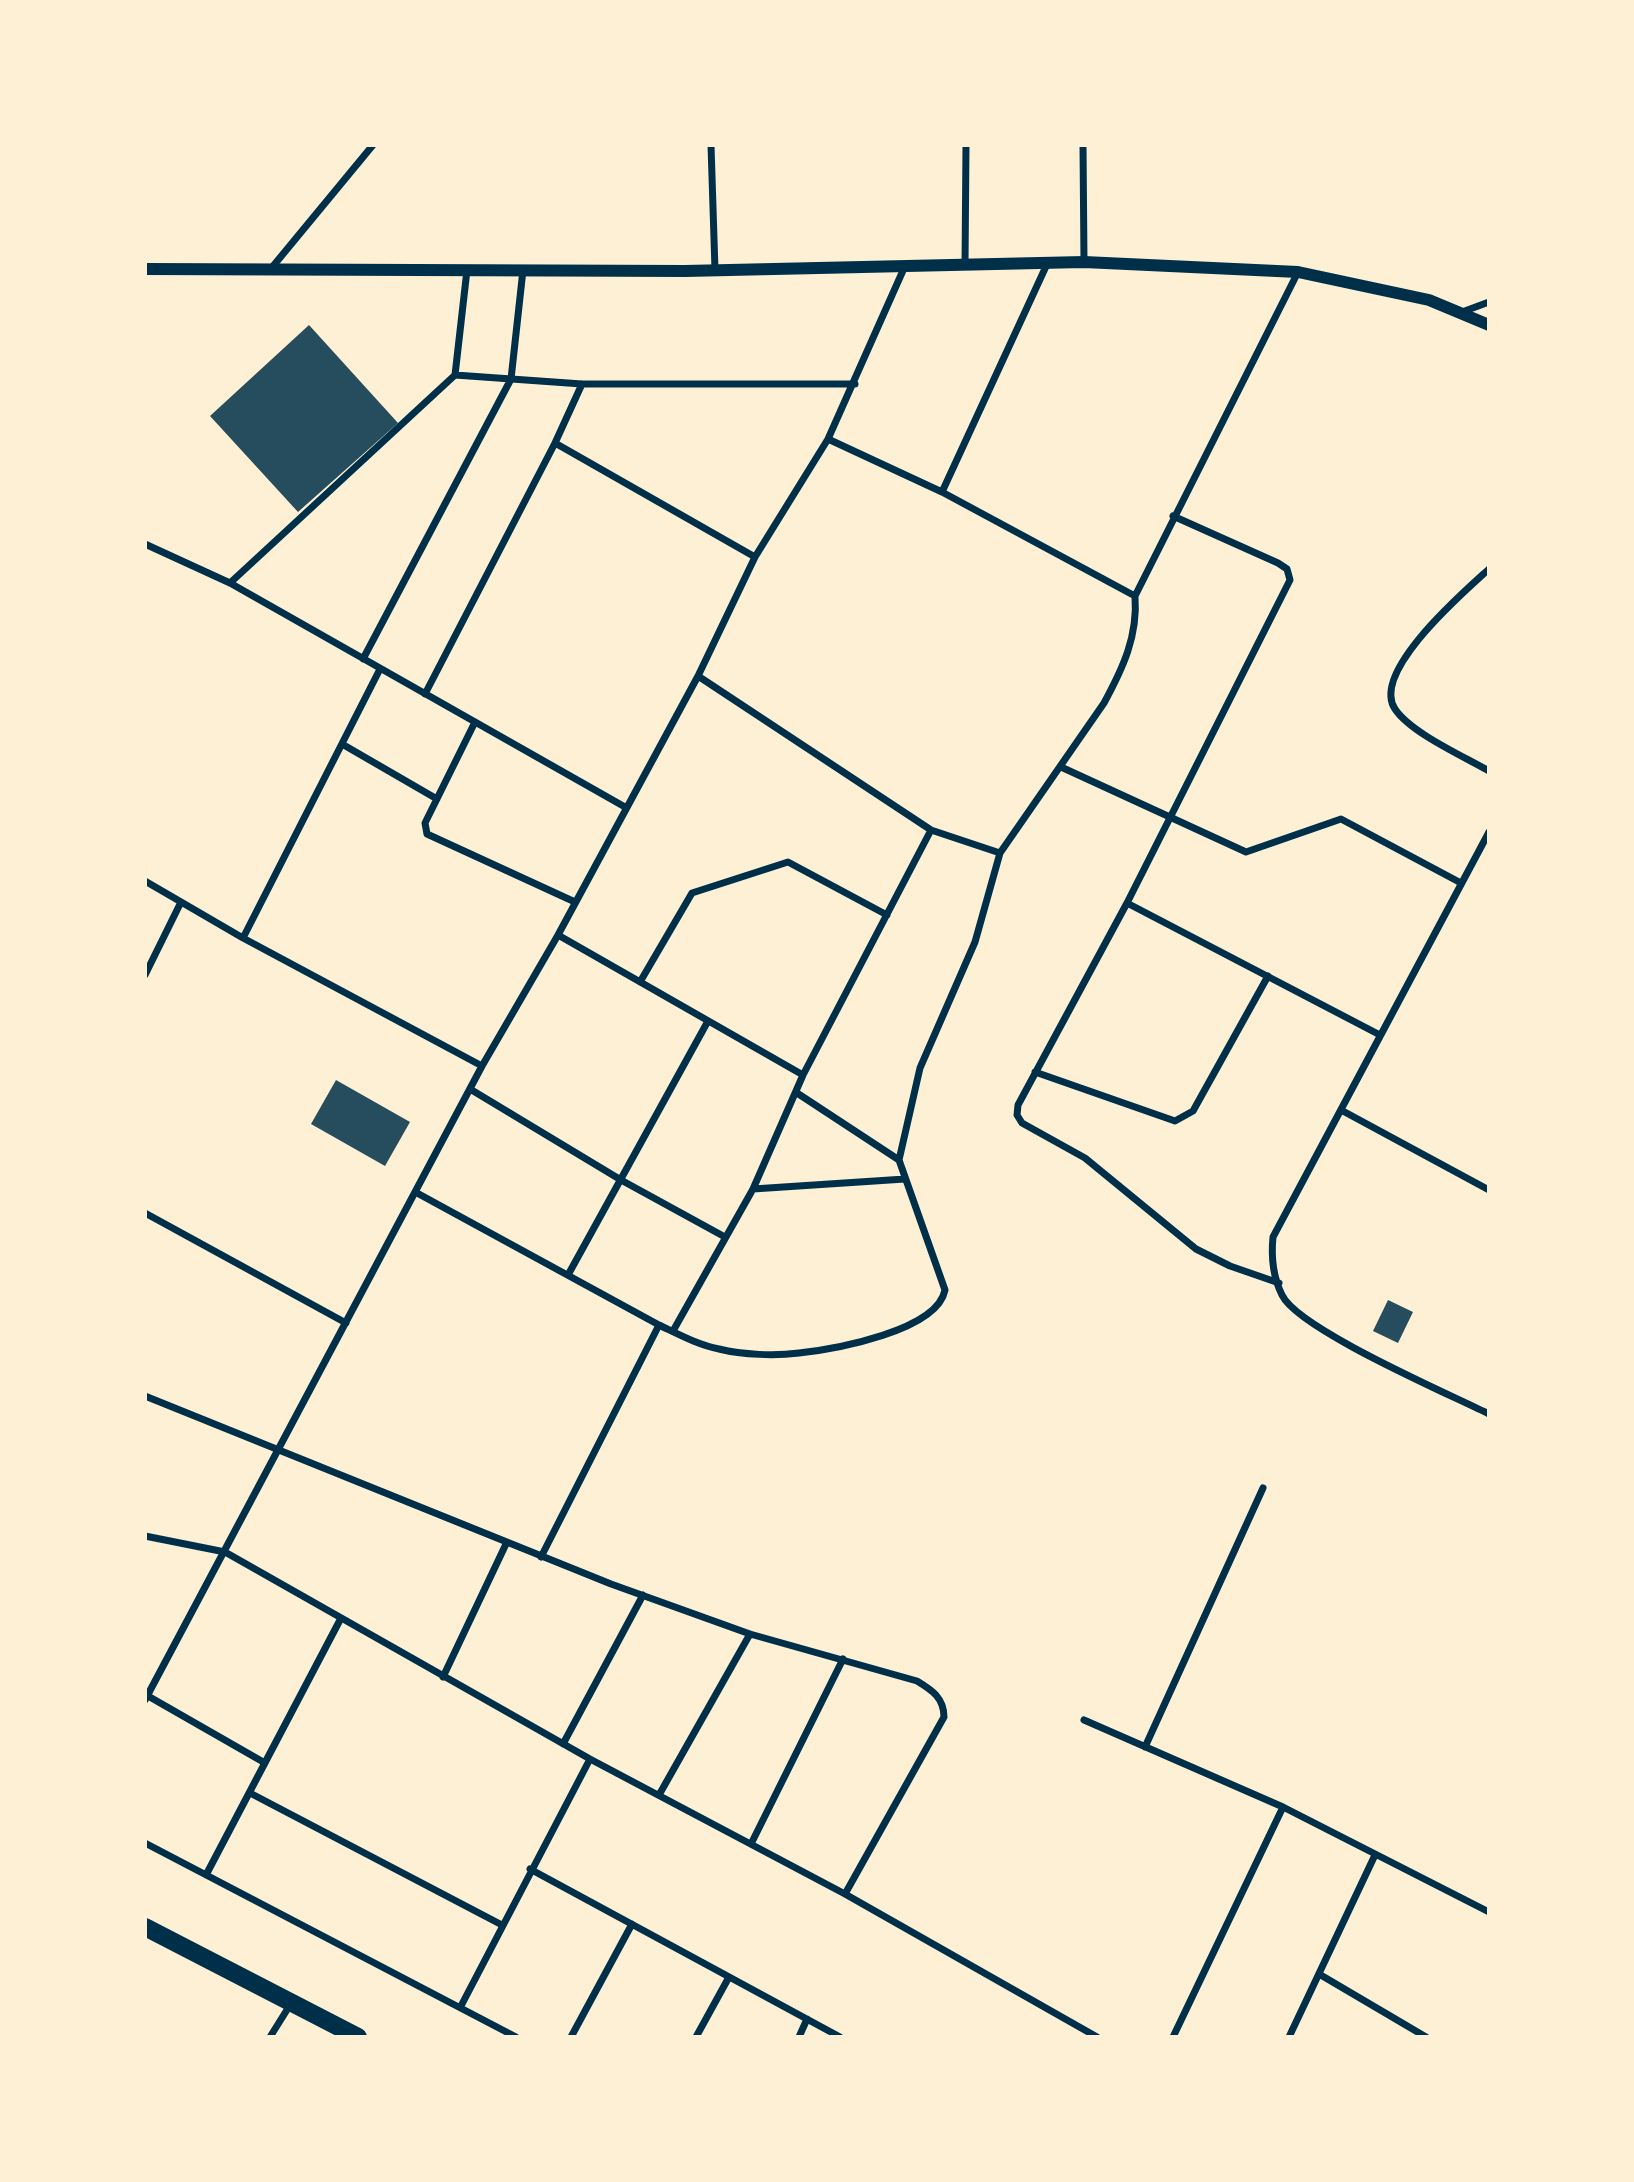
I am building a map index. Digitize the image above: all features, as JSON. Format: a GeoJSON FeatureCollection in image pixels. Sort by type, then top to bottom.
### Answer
{"type":"FeatureCollection","features":[{"type":"Feature","properties":{"kind":"highway"},"geometry":{"type":"LineString","coordinates":[[145,1927],[358,2037]]}},
{"type":"Feature","properties":{"kind":"street"},"geometry":{"type":"LineString","coordinates":[[268,271],[373,145]]}},
{"type":"Feature","properties":{"kind":"street"},"geometry":{"type":"LineString","coordinates":[[711,145],[715,270]]}},
{"type":"Feature","properties":{"kind":"street"},"geometry":{"type":"LineString","coordinates":[[965,265],[966,145]]}},
{"type":"Feature","properties":{"kind":"street"},"geometry":{"type":"LineString","coordinates":[[1083,145],[1084,262]]}},
{"type":"Feature","properties":{"kind":"street"},"geometry":{"type":"LineString","coordinates":[[942,492],[1048,262]]}},
{"type":"Feature","properties":{"kind":"street"},"geometry":{"type":"LineString","coordinates":[[145,270],[715,270],[1084,262],[1298,272],[1429,300],[1489,325]]}},
{"type":"Feature","properties":{"kind":"street"},"geometry":{"type":"LineString","coordinates":[[265,1763],[146,1698],[225,1552],[276,1450],[418,1193],[482,1066],[558,935],[698,676],[755,557],[828,439],[855,384],[905,266]]}},
{"type":"Feature","properties":{"kind":"street"},"geometry":{"type":"LineString","coordinates":[[230,583],[455,375],[467,270]]}},
{"type":"Feature","properties":{"kind":"street"},"geometry":{"type":"LineString","coordinates":[[363,659],[511,379],[523,270]]}},
{"type":"Feature","properties":{"kind":"street"},"geometry":{"type":"LineString","coordinates":[[418,1193],[659,1325],[719,1350],[799,1353],[871,1340],[926,1316],[943,1300],[945,1290],[899,1160],[920,1068],[975,942],[1000,853],[1061,766],[1118,677],[1135,629],[1135,596],[1298,272]]}},
{"type":"Feature","properties":{"kind":"street"},"geometry":{"type":"LineString","coordinates":[[1461,312],[1489,302]]}},
{"type":"Feature","properties":{"kind":"street"},"geometry":{"type":"LineString","coordinates":[[455,375],[582,384],[855,384]]}},
{"type":"Feature","properties":{"kind":"street"},"geometry":{"type":"LineString","coordinates":[[425,694],[555,443],[582,384]]}},
{"type":"Feature","properties":{"kind":"street"},"geometry":{"type":"LineString","coordinates":[[828,439],[942,492],[1135,596]]}},
{"type":"Feature","properties":{"kind":"street"},"geometry":{"type":"LineString","coordinates":[[555,443],[755,557]]}},
{"type":"Feature","properties":{"kind":"street"},"geometry":{"type":"LineString","coordinates":[[1173,516],[1278,563],[1287,569],[1290,580],[1127,903],[1018,1105],[1017,1115],[1022,1122],[1085,1158],[1196,1249],[1230,1266],[1279,1283]]}},
{"type":"Feature","properties":{"kind":"street"},"geometry":{"type":"LineString","coordinates":[[145,544],[230,583],[625,807]]}},
{"type":"Feature","properties":{"kind":"street"},"geometry":{"type":"LineString","coordinates":[[1489,569],[1418,638],[1406,655],[1391,697],[1393,707],[1405,721],[1489,771]]}},
{"type":"Feature","properties":{"kind":"street"},"geometry":{"type":"LineString","coordinates":[[243,938],[380,669]]}},
{"type":"Feature","properties":{"kind":"street"},"geometry":{"type":"LineString","coordinates":[[698,676],[931,830],[1000,853]]}},
{"type":"Feature","properties":{"kind":"street"},"geometry":{"type":"LineString","coordinates":[[475,722],[425,823],[427,834],[575,902]]}},
{"type":"Feature","properties":{"kind":"street"},"geometry":{"type":"LineString","coordinates":[[342,744],[437,799]]}},
{"type":"Feature","properties":{"kind":"street"},"geometry":{"type":"LineString","coordinates":[[1061,766],[1171,818],[1252,852],[1341,819],[1461,883]]}},
{"type":"Feature","properties":{"kind":"street"},"geometry":{"type":"LineString","coordinates":[[673,1331],[752,1189],[797,1093],[803,1074],[931,830]]}},
{"type":"Feature","properties":{"kind":"street"},"geometry":{"type":"LineString","coordinates":[[1489,832],[1273,1237],[1271,1258],[1282,1296],[1322,1329],[1489,1414]]}},
{"type":"Feature","properties":{"kind":"street"},"geometry":{"type":"LineString","coordinates":[[639,982],[692,893],[788,862],[887,915]]}},
{"type":"Feature","properties":{"kind":"street"},"geometry":{"type":"LineString","coordinates":[[145,881],[243,938],[482,1066]]}},
{"type":"Feature","properties":{"kind":"street"},"geometry":{"type":"LineString","coordinates":[[145,975],[181,902]]}},
{"type":"Feature","properties":{"kind":"street"},"geometry":{"type":"LineString","coordinates":[[1127,903],[1380,1035]]}},
{"type":"Feature","properties":{"kind":"street"},"geometry":{"type":"LineString","coordinates":[[558,935],[803,1074]]}},
{"type":"Feature","properties":{"kind":"street"},"geometry":{"type":"LineString","coordinates":[[1035,1072],[1175,1121],[1182,1120],[1194,1111],[1268,976]]}},
{"type":"Feature","properties":{"kind":"street"},"geometry":{"type":"LineString","coordinates":[[568,1275],[708,1021]]}},
{"type":"Feature","properties":{"kind":"street"},"geometry":{"type":"LineString","coordinates":[[470,1090],[621,1180],[725,1237]]}},
{"type":"Feature","properties":{"kind":"street"},"geometry":{"type":"LineString","coordinates":[[797,1093],[899,1160]]}},
{"type":"Feature","properties":{"kind":"street"},"geometry":{"type":"LineString","coordinates":[[1341,1110],[1489,1190]]}},
{"type":"Feature","properties":{"kind":"street"},"geometry":{"type":"LineString","coordinates":[[752,1189],[905,1179]]}},
{"type":"Feature","properties":{"kind":"street"},"geometry":{"type":"LineString","coordinates":[[145,1213],[346,1322]]}},
{"type":"Feature","properties":{"kind":"street"},"geometry":{"type":"LineString","coordinates":[[541,1558],[659,1325]]}},
{"type":"Feature","properties":{"kind":"street"},"geometry":{"type":"LineString","coordinates":[[145,1396],[541,1558],[750,1634],[917,1681],[937,1696],[944,1707],[944,1717],[845,1894]]}},
{"type":"Feature","properties":{"kind":"street"},"geometry":{"type":"LineString","coordinates":[[1145,1747],[1263,1488]]}},
{"type":"Feature","properties":{"kind":"street"},"geometry":{"type":"LineString","coordinates":[[145,1536],[225,1552],[564,1745],[845,1894],[1097,2037]]}},
{"type":"Feature","properties":{"kind":"street"},"geometry":{"type":"LineString","coordinates":[[443,1677],[506,1544]]}},
{"type":"Feature","properties":{"kind":"street"},"geometry":{"type":"LineString","coordinates":[[564,1745],[643,1595]]}},
{"type":"Feature","properties":{"kind":"street"},"geometry":{"type":"LineString","coordinates":[[206,1875],[340,1619]]}},
{"type":"Feature","properties":{"kind":"street"},"geometry":{"type":"LineString","coordinates":[[659,1795],[750,1634]]}},
{"type":"Feature","properties":{"kind":"street"},"geometry":{"type":"LineString","coordinates":[[751,1844],[843,1658]]}},
{"type":"Feature","properties":{"kind":"street"},"geometry":{"type":"LineString","coordinates":[[1084,1720],[1283,1807],[1489,1912]]}},
{"type":"Feature","properties":{"kind":"street"},"geometry":{"type":"LineString","coordinates":[[461,2006],[530,1869],[590,1759]]}},
{"type":"Feature","properties":{"kind":"street"},"geometry":{"type":"LineString","coordinates":[[250,1793],[502,1925]]}},
{"type":"Feature","properties":{"kind":"street"},"geometry":{"type":"LineString","coordinates":[[1173,2037],[1283,1807]]}},
{"type":"Feature","properties":{"kind":"street"},"geometry":{"type":"LineString","coordinates":[[145,1843],[516,2037]]}},
{"type":"Feature","properties":{"kind":"street"},"geometry":{"type":"LineString","coordinates":[[1289,2037],[1374,1855]]}},
{"type":"Feature","properties":{"kind":"street"},"geometry":{"type":"LineString","coordinates":[[530,1869],[840,2037]]}},
{"type":"Feature","properties":{"kind":"street"},"geometry":{"type":"LineString","coordinates":[[571,2037],[632,1924]]}},
{"type":"Feature","properties":{"kind":"street"},"geometry":{"type":"LineString","coordinates":[[1319,1973],[1426,2037]]}},
{"type":"Feature","properties":{"kind":"street"},"geometry":{"type":"LineString","coordinates":[[696,2037],[729,1977]]}},
{"type":"Feature","properties":{"kind":"street"},"geometry":{"type":"LineString","coordinates":[[270,2037],[292,2002]]}},
{"type":"Feature","properties":{"kind":"street"},"geometry":{"type":"LineString","coordinates":[[799,2037],[807,2019]]}},
{"type":"Feature","properties":{"kind":"building"},"geometry":{"type":"Polygon","coordinates":[[[309,325],[398,423],[298,512],[210,416],[309,325]]]}},
{"type":"Feature","properties":{"kind":"building"},"geometry":{"type":"Polygon","coordinates":[[[336,1080],[410,1122],[385,1166],[311,1124],[336,1080]]]}},
{"type":"Feature","properties":{"kind":"building"},"geometry":{"type":"Polygon","coordinates":[[[1388,1300],[1413,1312],[1398,1343],[1373,1331],[1388,1300]]]}}]}
